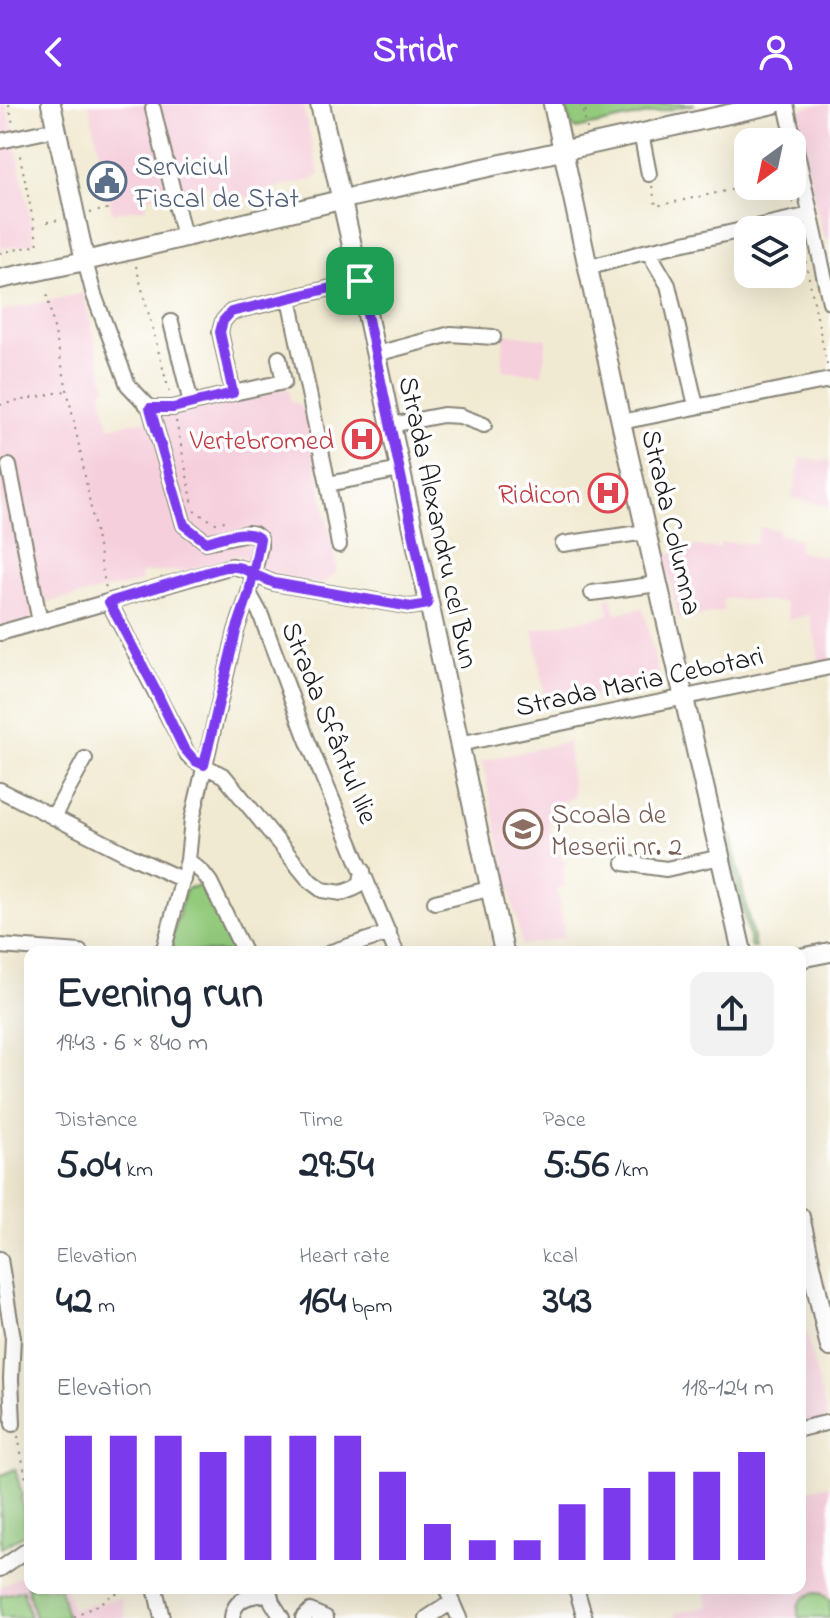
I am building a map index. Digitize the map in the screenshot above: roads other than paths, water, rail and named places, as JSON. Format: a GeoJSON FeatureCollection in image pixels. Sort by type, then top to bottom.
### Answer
{"type":"FeatureCollection","features":[{"type":"Feature","properties":{"kind":"main road"},"geometry":{"type":"LineString","coordinates":[[51,104],[85,261]]}},
{"type":"Feature","properties":{"kind":"main road","name":"Strada Alexandru cel Bun"},"geometry":{"type":"LineString","coordinates":[[320,104],[503,946]]}},
{"type":"Feature","properties":{"kind":"main road","name":"Strada Columna"},"geometry":{"type":"LineString","coordinates":[[553,104],[621,422],[741,946]]}},
{"type":"Feature","properties":{"kind":"main road"},"geometry":{"type":"LineString","coordinates":[[0,279],[341,199],[774,104]]}},
{"type":"Feature","properties":{"kind":"main road"},"geometry":{"type":"LineString","coordinates":[[806,957],[830,952]]}},
{"type":"Feature","properties":{"kind":"main road"},"geometry":{"type":"LineString","coordinates":[[806,1244],[830,1347]]}},
{"type":"Feature","properties":{"kind":"street"},"geometry":{"type":"LineString","coordinates":[[786,104],[803,216]]}},
{"type":"Feature","properties":{"kind":"street"},"geometry":{"type":"LineString","coordinates":[[153,109],[184,237]]}},
{"type":"Feature","properties":{"kind":"street"},"geometry":{"type":"LineString","coordinates":[[0,141],[56,129]]}},
{"type":"Feature","properties":{"kind":"street"},"geometry":{"type":"LineString","coordinates":[[641,133],[651,180]]}},
{"type":"Feature","properties":{"kind":"street"},"geometry":{"type":"LineString","coordinates":[[806,221],[824,244],[830,302]]}},
{"type":"Feature","properties":{"kind":"street"},"geometry":{"type":"LineString","coordinates":[[587,268],[734,232]]}},
{"type":"Feature","properties":{"kind":"street"},"geometry":{"type":"LineString","coordinates":[[648,251],[668,285],[696,406]]}},
{"type":"Feature","properties":{"kind":"street"},"geometry":{"type":"LineString","coordinates":[[85,261],[94,295],[128,385],[150,408],[184,525],[206,542],[247,533],[260,539],[204,765],[192,820],[188,860],[165,946]]}},
{"type":"Feature","properties":{"kind":"street"},"geometry":{"type":"LineString","coordinates":[[233,393],[220,337],[223,321],[236,310],[360,281]]}},
{"type":"Feature","properties":{"kind":"street"},"geometry":{"type":"LineString","coordinates":[[289,298],[339,545]]}},
{"type":"Feature","properties":{"kind":"street"},"geometry":{"type":"LineString","coordinates":[[171,322],[191,403]]}},
{"type":"Feature","properties":{"kind":"street"},"geometry":{"type":"LineString","coordinates":[[376,354],[451,334],[493,337]]}},
{"type":"Feature","properties":{"kind":"street"},"geometry":{"type":"LineString","coordinates":[[150,408],[173,408],[284,382],[279,358]]}},
{"type":"Feature","properties":{"kind":"street"},"geometry":{"type":"LineString","coordinates":[[621,422],[829,376]]}},
{"type":"Feature","properties":{"kind":"street"},"geometry":{"type":"LineString","coordinates":[[391,425],[443,415],[460,416],[484,425]]}},
{"type":"Feature","properties":{"kind":"street"},"geometry":{"type":"LineString","coordinates":[[9,466],[40,622]]}},
{"type":"Feature","properties":{"kind":"street"},"geometry":{"type":"LineString","coordinates":[[328,484],[400,470]]}},
{"type":"Feature","properties":{"kind":"street"},"geometry":{"type":"LineString","coordinates":[[563,544],[646,532]]}},
{"type":"Feature","properties":{"kind":"street"},"geometry":{"type":"LineString","coordinates":[[0,633],[232,566],[274,583],[411,607],[428,604]]}},
{"type":"Feature","properties":{"kind":"street"},"geometry":{"type":"LineString","coordinates":[[592,593],[658,584]]}},
{"type":"Feature","properties":{"kind":"street","name":"Strada Sfântul Ilie"},"geometry":{"type":"LineString","coordinates":[[249,593],[271,639],[306,737],[394,946]]}},
{"type":"Feature","properties":{"kind":"street"},"geometry":{"type":"LineString","coordinates":[[109,602],[183,747],[195,761],[224,776],[310,881],[322,890],[342,893],[355,888],[361,882],[363,870]]}},
{"type":"Feature","properties":{"kind":"street","name":"Strada Maria Cebotari"},"geometry":{"type":"LineString","coordinates":[[459,744],[830,667]]}},
{"type":"Feature","properties":{"kind":"street"},"geometry":{"type":"LineString","coordinates":[[53,817],[85,759]]}},
{"type":"Feature","properties":{"kind":"street"},"geometry":{"type":"LineString","coordinates":[[0,790],[183,880]]}},
{"type":"Feature","properties":{"kind":"street"},"geometry":{"type":"LineString","coordinates":[[624,863],[666,869],[721,857]]}},
{"type":"Feature","properties":{"kind":"street"},"geometry":{"type":"LineString","coordinates":[[188,860],[210,882],[241,946]]}},
{"type":"Feature","properties":{"kind":"street"},"geometry":{"type":"LineString","coordinates":[[435,902],[489,889]]}},
{"type":"Feature","properties":{"kind":"street"},"geometry":{"type":"LineString","coordinates":[[364,946],[389,933]]}},
{"type":"Feature","properties":{"kind":"street"},"geometry":{"type":"LineString","coordinates":[[0,946],[24,948]]}},
{"type":"Feature","properties":{"kind":"street"},"geometry":{"type":"LineString","coordinates":[[0,1259],[13,1338],[11,1379],[16,1430]]}},
{"type":"Feature","properties":{"kind":"street"},"geometry":{"type":"LineString","coordinates":[[806,1428],[830,1422]]}},
{"type":"Feature","properties":{"kind":"street"},"geometry":{"type":"LineString","coordinates":[[0,1569],[24,1552]]}},
{"type":"Feature","properties":{"kind":"street"},"geometry":{"type":"LineString","coordinates":[[156,1594],[162,1618]]}},
{"type":"Feature","properties":{"kind":"street"},"geometry":{"type":"LineString","coordinates":[[232,1618],[237,1602],[253,1595],[270,1594],[282,1618]]}},
{"type":"Feature","properties":{"kind":"street"},"geometry":{"type":"LineString","coordinates":[[578,1594],[585,1618]]}},
{"type":"Feature","properties":{"kind":"street"},"geometry":{"type":"LineString","coordinates":[[427,1618],[449,1595],[459,1618]]}},
{"type":"Feature","properties":{"kind":"street"},"geometry":{"type":"LineString","coordinates":[[303,1618],[310,1611],[326,1618]]}},
{"type":"Feature","properties":{"kind":"place","name":"Serviciul Fiscal de Stat"},"geometry":{"type":"Point","coordinates":[107,181]}},
{"type":"Feature","properties":{"kind":"place","name":"Vertebromed"},"geometry":{"type":"Point","coordinates":[362,439]}},
{"type":"Feature","properties":{"kind":"place","name":"Ridicon"},"geometry":{"type":"Point","coordinates":[608,493]}},
{"type":"Feature","properties":{"kind":"place","name":"Școala de Meserii nr. 2"},"geometry":{"type":"Point","coordinates":[523,829]}}]}
